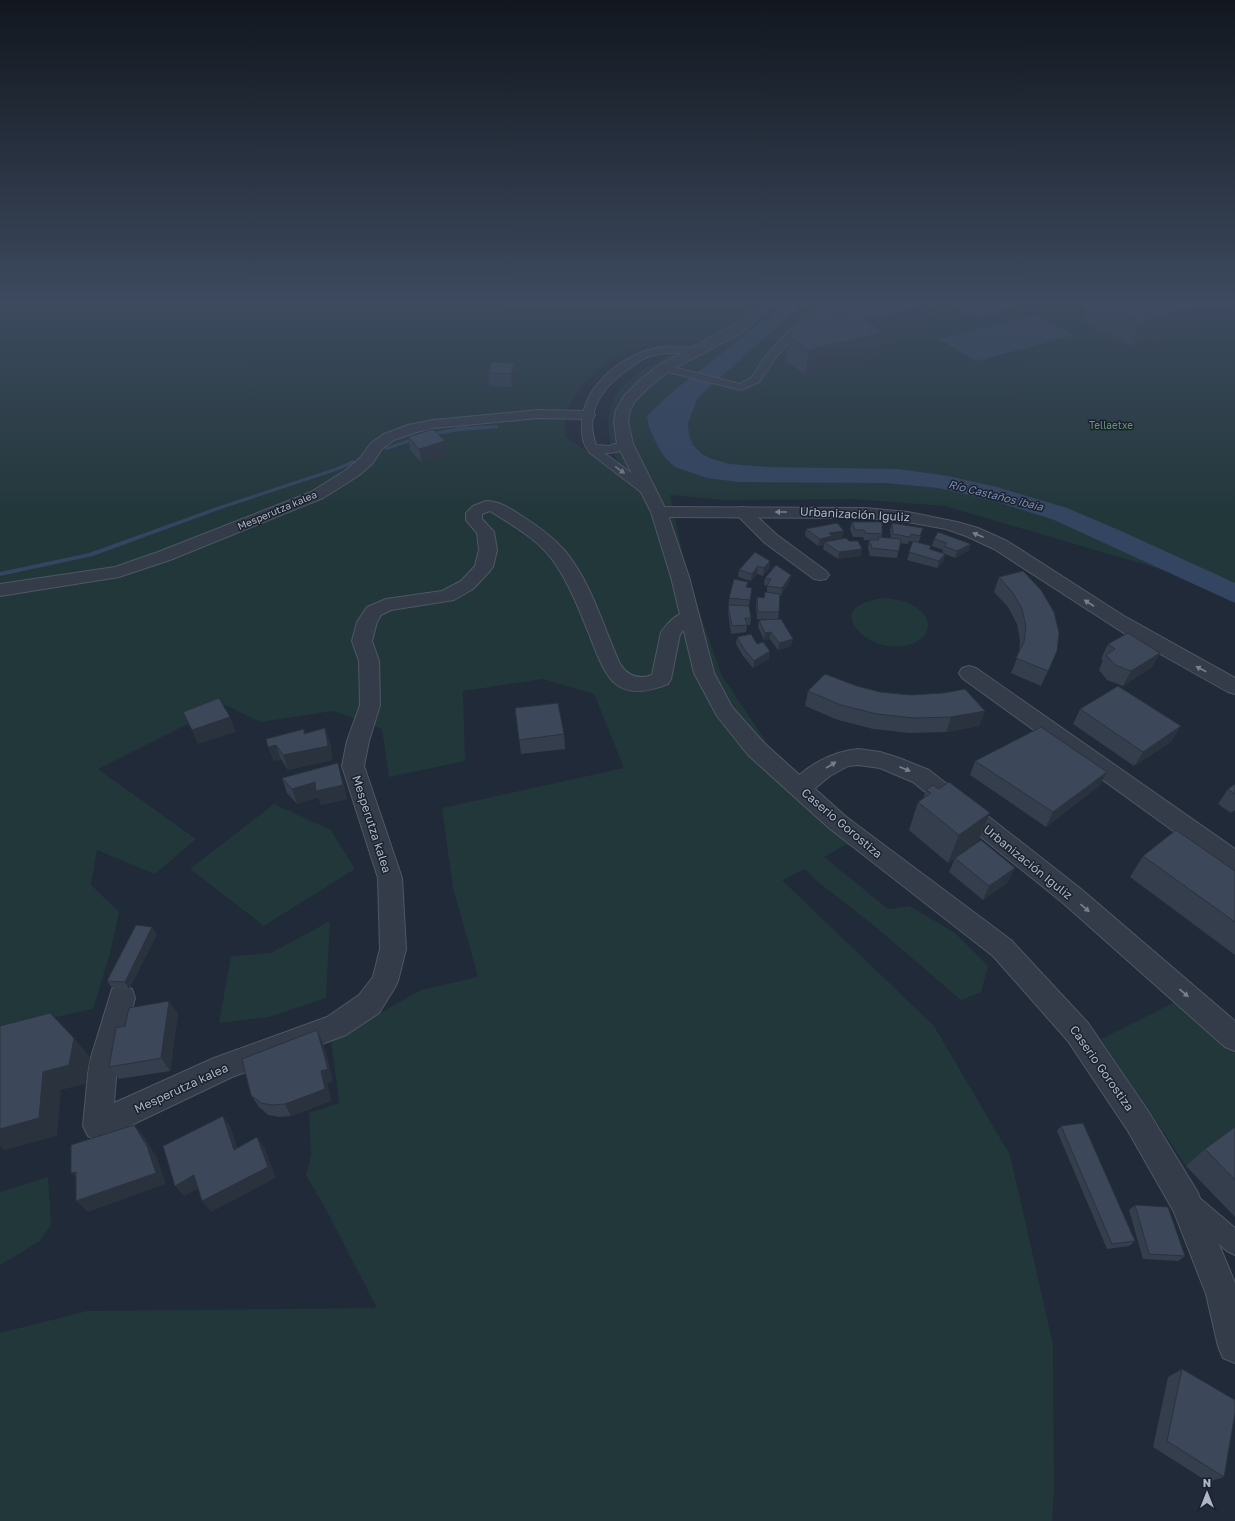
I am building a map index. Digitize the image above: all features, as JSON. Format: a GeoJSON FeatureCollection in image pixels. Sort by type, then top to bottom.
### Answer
{"type":"FeatureCollection","features":[{"type":"Feature","properties":{"kind":"street","name":"Caserio Gorostiza"},"geometry":{"type":"LineString","coordinates":[[659,372],[641,386],[629,399],[623,410],[621,422],[625,444],[659,512],[680,577],[704,673],[724,711],[756,749],[838,822],[1002,948],[1078,1032],[1138,1121],[1186,1202],[1223,1294],[1235,1346]]}},
{"type":"Feature","properties":{"kind":"street","name":"Mesperutza kalea"},"geometry":{"type":"LineString","coordinates":[[0,590],[119,572],[173,553],[316,494],[352,473],[366,461],[376,446],[389,437],[413,428],[434,424],[538,414],[588,415]]}},
{"type":"Feature","properties":{"kind":"street","name":"Mesperutza kalea"},"geometry":{"type":"LineString","coordinates":[[122,998],[103,1064],[98,1126],[224,1067],[336,1026],[369,1004],[385,981],[393,949],[390,878],[353,766],[358,741],[370,705],[369,661],[362,641],[367,622],[374,612],[386,605],[447,596],[467,585],[484,567],[488,550],[485,532],[474,520],[474,513],[479,508],[488,506],[495,507],[550,544],[565,563],[580,592],[610,665],[624,680],[634,684],[648,685],[661,679],[670,632],[689,616]]}},
{"type":"Feature","properties":{"kind":"street","name":"Urbanización Iguliz"},"geometry":{"type":"LineString","coordinates":[[659,512],[879,513],[913,517],[950,525],[973,533],[1017,553],[1119,622],[1171,653],[1235,687]]}},
{"type":"Feature","properties":{"kind":"street"},"geometry":{"type":"LineString","coordinates":[[742,512],[771,540],[820,575]]}},
{"type":"Feature","properties":{"kind":"street"},"geometry":{"type":"LineString","coordinates":[[968,673],[1034,722],[1235,862]]}},
{"type":"Feature","properties":{"kind":"street","name":"Urbanización Iguliz"},"geometry":{"type":"LineString","coordinates":[[800,788],[838,760],[855,757],[868,758],[898,766],[920,776],[1072,896],[1235,1038]]}},
{"type":"Feature","properties":{"kind":"lane"},"geometry":{"type":"LineString","coordinates":[[618,372],[602,384],[593,400],[588,415],[588,433],[592,448],[649,492]]}},
{"type":"Feature","properties":{"kind":"lane"},"geometry":{"type":"LineString","coordinates":[[684,372],[741,387],[756,380],[761,372]]}},
{"type":"Feature","properties":{"kind":"lane"},"geometry":{"type":"LineString","coordinates":[[592,448],[606,450],[618,449],[625,444]]}},
{"type":"Feature","properties":{"kind":"lane"},"geometry":{"type":"LineString","coordinates":[[1186,1202],[1235,1243]]}},
{"type":"Feature","properties":{"kind":"green space","name":"Tellaetxe"},"geometry":{"type":"Polygon","coordinates":[[[0,372],[596,372],[580,389],[568,409],[565,419],[566,437],[626,478],[613,451],[609,433],[609,418],[612,404],[618,392],[639,372],[1235,372],[1235,591],[945,506],[853,499],[724,500],[670,495],[688,579],[722,676],[770,747],[867,833],[824,857],[888,909],[910,906],[955,933],[988,966],[981,992],[961,1000],[877,928],[818,882],[805,869],[782,880],[934,1026],[1010,1155],[1053,1344],[1054,1489],[1052,1521],[0,1521],[0,1333],[87,1311],[377,1308],[321,1200],[306,1176],[311,1155],[309,1113],[339,1103],[331,1041],[421,990],[478,977],[453,888],[442,808],[624,768],[594,694],[543,679],[463,691],[465,761],[389,777],[382,729],[333,711],[261,722],[225,705],[98,769],[196,839],[155,874],[97,850],[91,885],[119,912],[110,953],[93,1009],[0,1029],[0,372]]]}},
{"type":"Feature","properties":{"kind":"green space"},"geometry":{"type":"Polygon","coordinates":[[[886,598],[907,603],[924,614],[928,626],[927,632],[917,642],[908,645],[892,646],[878,643],[865,637],[856,628],[852,618],[855,609],[865,602],[886,598]]]}},
{"type":"Feature","properties":{"kind":"green space"},"geometry":{"type":"Polygon","coordinates":[[[274,804],[331,830],[355,869],[264,926],[190,869],[274,804]]]}},
{"type":"Feature","properties":{"kind":"green space"},"geometry":{"type":"Polygon","coordinates":[[[330,921],[326,998],[269,1017],[219,1023],[231,956],[271,953],[330,921]]]}},
{"type":"Feature","properties":{"kind":"green space"},"geometry":{"type":"Polygon","coordinates":[[[1177,1001],[1235,1051],[1235,1130],[1186,1166],[1101,1039],[1177,1001]]]}},
{"type":"Feature","properties":{"kind":"green space"},"geometry":{"type":"Polygon","coordinates":[[[48,1177],[51,1224],[40,1241],[0,1265],[0,1192],[48,1177]]]}},
{"type":"Feature","properties":{"kind":"water","name":"Río Castaños ibaia"},"geometry":{"type":"Polygon","coordinates":[[[698,372],[726,372],[698,397],[688,423],[689,435],[693,445],[702,454],[712,459],[730,464],[767,467],[899,469],[948,476],[997,487],[1067,508],[1235,583],[1235,603],[1054,520],[995,501],[938,488],[885,483],[738,482],[707,478],[675,467],[666,459],[658,447],[649,427],[647,416],[671,393],[698,372]]]}},
{"type":"Feature","properties":{"kind":"building"},"geometry":{"type":"Polygon","coordinates":[[[488,372],[512,372],[511,374],[488,372]]]}},
{"type":"Feature","properties":{"kind":"building"},"geometry":{"type":"Polygon","coordinates":[[[433,429],[445,441],[419,449],[408,437],[433,429]]]}},
{"type":"Feature","properties":{"kind":"building"},"geometry":{"type":"Polygon","coordinates":[[[852,522],[882,522],[882,534],[865,533],[864,530],[855,530],[852,522]]]}},
{"type":"Feature","properties":{"kind":"building"},"geometry":{"type":"Polygon","coordinates":[[[837,523],[844,531],[829,533],[832,536],[820,539],[806,529],[816,527],[837,523]]]}},
{"type":"Feature","properties":{"kind":"building"},"geometry":{"type":"Polygon","coordinates":[[[892,523],[923,528],[920,536],[911,534],[910,537],[893,534],[892,523]]]}},
{"type":"Feature","properties":{"kind":"building"},"geometry":{"type":"Polygon","coordinates":[[[938,532],[971,544],[957,551],[944,546],[947,543],[934,539],[938,532]]]}},
{"type":"Feature","properties":{"kind":"building"},"geometry":{"type":"Polygon","coordinates":[[[878,537],[901,539],[899,551],[872,548],[869,540],[879,540],[878,537]]]}},
{"type":"Feature","properties":{"kind":"building"},"geometry":{"type":"Polygon","coordinates":[[[846,538],[849,541],[858,541],[862,549],[839,552],[824,542],[846,538]]]}},
{"type":"Feature","properties":{"kind":"building"},"geometry":{"type":"Polygon","coordinates":[[[913,541],[931,546],[929,549],[945,554],[939,561],[909,552],[913,541]]]}},
{"type":"Feature","properties":{"kind":"building"},"geometry":{"type":"Polygon","coordinates":[[[755,552],[770,561],[764,568],[758,566],[752,574],[739,570],[755,552]]]}},
{"type":"Feature","properties":{"kind":"building"},"geometry":{"type":"Polygon","coordinates":[[[776,565],[791,575],[782,588],[767,586],[771,579],[765,578],[776,565]]]}},
{"type":"Feature","properties":{"kind":"building"},"geometry":{"type":"Polygon","coordinates":[[[1023,571],[1041,590],[1054,612],[1059,633],[1057,651],[1048,671],[1016,658],[1024,642],[1026,626],[1022,609],[1013,593],[999,577],[1023,571]]]}},
{"type":"Feature","properties":{"kind":"building"},"geometry":{"type":"Polygon","coordinates":[[[734,579],[748,582],[746,587],[752,588],[750,600],[729,598],[734,579]]]}},
{"type":"Feature","properties":{"kind":"building"},"geometry":{"type":"Polygon","coordinates":[[[765,592],[780,594],[779,612],[758,612],[757,597],[764,598],[765,592]]]}},
{"type":"Feature","properties":{"kind":"building"},"geometry":{"type":"Polygon","coordinates":[[[728,605],[749,606],[751,618],[745,618],[747,625],[732,626],[728,605]]]}},
{"type":"Feature","properties":{"kind":"building"},"geometry":{"type":"Polygon","coordinates":[[[781,619],[793,639],[779,643],[771,632],[765,633],[759,620],[781,619]]]}},
{"type":"Feature","properties":{"kind":"building"},"geometry":{"type":"Polygon","coordinates":[[[1128,633],[1160,653],[1131,671],[1115,665],[1106,655],[1115,649],[1108,644],[1128,633]]]}},
{"type":"Feature","properties":{"kind":"building"},"geometry":{"type":"Polygon","coordinates":[[[751,634],[757,644],[763,642],[770,651],[754,661],[744,649],[737,637],[751,634]]]}},
{"type":"Feature","properties":{"kind":"building"},"geometry":{"type":"Polygon","coordinates":[[[825,674],[857,686],[880,692],[910,695],[944,693],[965,689],[985,711],[951,717],[914,718],[877,714],[841,705],[808,691],[825,674]]]}},
{"type":"Feature","properties":{"kind":"building"},"geometry":{"type":"Polygon","coordinates":[[[1118,686],[1181,726],[1143,752],[1080,709],[1118,686]]]}},
{"type":"Feature","properties":{"kind":"building"},"geometry":{"type":"Polygon","coordinates":[[[219,698],[230,717],[192,730],[183,712],[219,698]]]}},
{"type":"Feature","properties":{"kind":"building"},"geometry":{"type":"Polygon","coordinates":[[[558,703],[564,734],[519,740],[515,708],[558,703]]]}},
{"type":"Feature","properties":{"kind":"building"},"geometry":{"type":"Polygon","coordinates":[[[1041,727],[1107,772],[1053,812],[975,761],[1041,727]]]}},
{"type":"Feature","properties":{"kind":"building"},"geometry":{"type":"Polygon","coordinates":[[[325,728],[328,746],[283,755],[276,745],[268,747],[266,739],[304,729],[304,734],[325,728]]]}},
{"type":"Feature","properties":{"kind":"building"},"geometry":{"type":"Polygon","coordinates":[[[338,763],[343,785],[316,791],[315,782],[292,789],[282,778],[338,763]]]}},
{"type":"Feature","properties":{"kind":"building"},"geometry":{"type":"Polygon","coordinates":[[[949,782],[990,813],[959,835],[918,802],[931,793],[926,790],[933,785],[939,789],[949,782]]]}},
{"type":"Feature","properties":{"kind":"building"},"geometry":{"type":"Polygon","coordinates":[[[1235,784],[1235,794],[1228,789],[1235,784]]]}},
{"type":"Feature","properties":{"kind":"building"},"geometry":{"type":"Polygon","coordinates":[[[1176,830],[1235,871],[1235,922],[1143,856],[1176,830]]]}},
{"type":"Feature","properties":{"kind":"building"},"geometry":{"type":"Polygon","coordinates":[[[981,840],[1015,868],[989,886],[955,858],[981,840]]]}},
{"type":"Feature","properties":{"kind":"building"},"geometry":{"type":"Polygon","coordinates":[[[136,925],[152,927],[125,982],[107,981],[136,925]]]}},
{"type":"Feature","properties":{"kind":"building"},"geometry":{"type":"Polygon","coordinates":[[[169,1001],[161,1058],[109,1067],[116,1028],[125,1026],[129,1008],[169,1001]]]}},
{"type":"Feature","properties":{"kind":"building"},"geometry":{"type":"Polygon","coordinates":[[[50,1013],[74,1038],[69,1065],[43,1072],[39,1118],[0,1129],[0,1026],[50,1013]]]}},
{"type":"Feature","properties":{"kind":"building"},"geometry":{"type":"Polygon","coordinates":[[[317,1030],[328,1069],[321,1071],[325,1089],[285,1104],[272,1105],[261,1103],[251,1095],[242,1059],[317,1030]]]}},
{"type":"Feature","properties":{"kind":"building"},"geometry":{"type":"Polygon","coordinates":[[[223,1116],[234,1150],[257,1137],[268,1167],[202,1201],[194,1175],[175,1186],[163,1146],[223,1116]]]}},
{"type":"Feature","properties":{"kind":"building"},"geometry":{"type":"Polygon","coordinates":[[[1083,1123],[1135,1241],[1112,1244],[1061,1126],[1083,1123]]]}},
{"type":"Feature","properties":{"kind":"building"},"geometry":{"type":"Polygon","coordinates":[[[134,1125],[147,1146],[156,1173],[76,1201],[76,1172],[71,1173],[71,1145],[134,1125]]]}},
{"type":"Feature","properties":{"kind":"building"},"geometry":{"type":"Polygon","coordinates":[[[1235,1127],[1235,1180],[1205,1149],[1235,1127]]]}},
{"type":"Feature","properties":{"kind":"building"},"geometry":{"type":"Polygon","coordinates":[[[1135,1205],[1168,1207],[1185,1256],[1149,1254],[1135,1205]]]}},
{"type":"Feature","properties":{"kind":"building"},"geometry":{"type":"Polygon","coordinates":[[[1182,1369],[1235,1400],[1235,1413],[1224,1477],[1167,1441],[1182,1369]]]}},
{"type":"Feature","properties":{"kind":"waterway"},"geometry":{"type":"LineString","coordinates":[[387,448],[423,436],[460,429],[496,427]]}},
{"type":"Feature","properties":{"kind":"waterway"},"geometry":{"type":"LineString","coordinates":[[0,574],[91,555],[219,508],[337,469],[353,462]]}}]}
